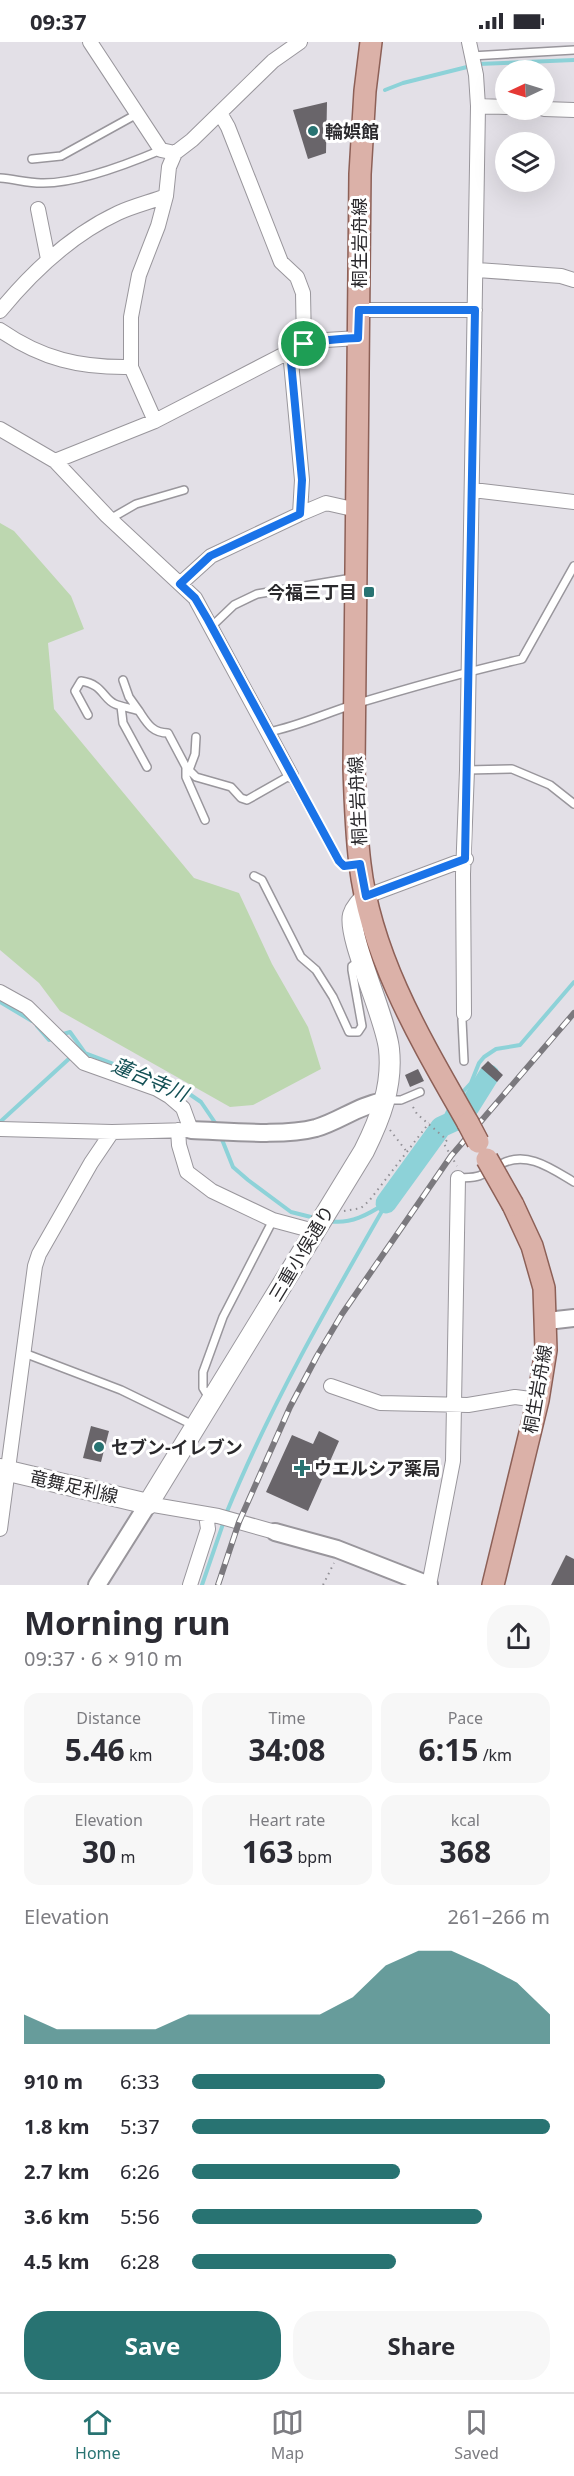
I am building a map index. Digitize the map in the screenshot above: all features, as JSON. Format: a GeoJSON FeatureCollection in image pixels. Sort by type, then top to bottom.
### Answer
{"type":"FeatureCollection","features":[{"type":"Feature","properties":{"kind":"main road","name":"桐生岩舟線"},"geometry":{"type":"LineString","coordinates":[[371,42],[362,130],[358,338],[354,768],[360,864],[366,896],[384,956],[399,995],[420,1039],[513,1205],[532,1246],[544,1288],[546,1350],[538,1400],[493,1585]]}},
{"type":"Feature","properties":{"kind":"main road","name":"三重小俣通り"},"geometry":{"type":"LineString","coordinates":[[148,1503],[325,1220],[381,1116],[389,1064],[387,1036],[353,931],[352,916],[366,896]]}},
{"type":"Feature","properties":{"kind":"main road","name":"竜舞足利線"},"geometry":{"type":"LineString","coordinates":[[4,1470],[148,1503]]}},
{"type":"Feature","properties":{"kind":"street"},"geometry":{"type":"LineString","coordinates":[[90,42],[137,114],[168,152],[170,167],[166,196],[139,275],[131,317],[131,368],[155,421]]}},
{"type":"Feature","properties":{"kind":"street"},"geometry":{"type":"LineString","coordinates":[[168,152],[220,113],[273,61],[300,42]]}},
{"type":"Feature","properties":{"kind":"street"},"geometry":{"type":"LineString","coordinates":[[464,1014],[464,874],[473,490],[478,106],[476,75],[469,42]]}},
{"type":"Feature","properties":{"kind":"street"},"geometry":{"type":"LineString","coordinates":[[478,106],[495,107]]}},
{"type":"Feature","properties":{"kind":"street"},"geometry":{"type":"LineString","coordinates":[[555,109],[574,110]]}},
{"type":"Feature","properties":{"kind":"street"},"geometry":{"type":"LineString","coordinates":[[220,113],[228,127],[281,262],[297,277],[303,293],[304,344]]}},
{"type":"Feature","properties":{"kind":"street"},"geometry":{"type":"LineString","coordinates":[[0,311],[29,277],[64,246],[117,214],[166,196]]}},
{"type":"Feature","properties":{"kind":"street"},"geometry":{"type":"LineString","coordinates":[[38,209],[48,259]]}},
{"type":"Feature","properties":{"kind":"street"},"geometry":{"type":"LineString","coordinates":[[477,270],[561,276],[574,280]]}},
{"type":"Feature","properties":{"kind":"street"},"geometry":{"type":"LineString","coordinates":[[359,310],[475,310]]}},
{"type":"Feature","properties":{"kind":"street"},"geometry":{"type":"LineString","coordinates":[[0,330],[27,347],[60,359],[95,368],[131,368]]}},
{"type":"Feature","properties":{"kind":"street"},"geometry":{"type":"LineString","coordinates":[[54,461],[155,421],[304,344],[358,338]]}},
{"type":"Feature","properties":{"kind":"street"},"geometry":{"type":"LineString","coordinates":[[290,351],[302,480],[300,514]]}},
{"type":"Feature","properties":{"kind":"street"},"geometry":{"type":"LineString","coordinates":[[0,429],[54,461],[110,519],[195,598],[291,775]]}},
{"type":"Feature","properties":{"kind":"street"},"geometry":{"type":"LineString","coordinates":[[473,490],[574,502]]}},
{"type":"Feature","properties":{"kind":"street"},"geometry":{"type":"LineString","coordinates":[[180,584],[210,556],[326,503],[357,510]]}},
{"type":"Feature","properties":{"kind":"street"},"geometry":{"type":"LineString","coordinates":[[366,896],[465,859]]}},
{"type":"Feature","properties":{"kind":"street"},"geometry":{"type":"LineString","coordinates":[[0,992],[27,1006],[84,1063],[157,1089],[183,1108],[187,1173],[212,1191],[273,1220],[325,1220]]}},
{"type":"Feature","properties":{"kind":"street"},"geometry":{"type":"LineString","coordinates":[[0,1129],[112,1132],[313,1129],[368,1104],[384,1101]]}},
{"type":"Feature","properties":{"kind":"street"},"geometry":{"type":"LineString","coordinates":[[0,1529],[4,1470],[24,1353],[35,1266],[39,1254],[91,1163],[112,1132]]}},
{"type":"Feature","properties":{"kind":"street"},"geometry":{"type":"LineString","coordinates":[[148,1503],[206,1514],[337,1549],[429,1585],[453,1461],[458,1178]]}},
{"type":"Feature","properties":{"kind":"street"},"geometry":{"type":"LineString","coordinates":[[546,1321],[574,1318]]}},
{"type":"Feature","properties":{"kind":"street"},"geometry":{"type":"LineString","coordinates":[[331,1386],[380,1403],[468,1405],[515,1397],[538,1400]]}},
{"type":"Feature","properties":{"kind":"street","name":"三重小俣通り"},"geometry":{"type":"LineString","coordinates":[[98,1585],[148,1503]]}},
{"type":"Feature","properties":{"kind":"street"},"geometry":{"type":"LineString","coordinates":[[190,1585],[208,1529],[206,1514]]}},
{"type":"Feature","properties":{"kind":"lane"},"geometry":{"type":"LineString","coordinates":[[471,56],[574,50]]}},
{"type":"Feature","properties":{"kind":"lane"},"geometry":{"type":"LineString","coordinates":[[32,159],[61,156],[137,114]]}},
{"type":"Feature","properties":{"kind":"lane"},"geometry":{"type":"LineString","coordinates":[[0,178],[43,183],[87,176],[168,152]]}},
{"type":"Feature","properties":{"kind":"lane"},"geometry":{"type":"LineString","coordinates":[[110,519],[136,504],[184,490]]}},
{"type":"Feature","properties":{"kind":"lane"},"geometry":{"type":"LineString","coordinates":[[269,732],[469,671],[522,660],[574,566]]}},
{"type":"Feature","properties":{"kind":"lane"},"geometry":{"type":"LineString","coordinates":[[212,627],[234,605],[257,594],[356,578]]}},
{"type":"Feature","properties":{"kind":"lane"},"geometry":{"type":"LineString","coordinates":[[123,680],[129,697],[151,728],[160,733],[168,733],[187,769],[196,777],[231,787],[241,798],[247,800],[291,775],[339,861],[344,866],[360,864]]}},
{"type":"Feature","properties":{"kind":"lane"},"geometry":{"type":"LineString","coordinates":[[88,715],[75,691],[81,681],[88,682],[102,690],[113,704],[139,711]]}},
{"type":"Feature","properties":{"kind":"lane"},"geometry":{"type":"LineString","coordinates":[[121,706],[123,723],[147,766]]}},
{"type":"Feature","properties":{"kind":"lane"},"geometry":{"type":"LineString","coordinates":[[196,737],[195,754],[187,769],[186,777],[205,820]]}},
{"type":"Feature","properties":{"kind":"lane"},"geometry":{"type":"LineString","coordinates":[[467,770],[512,769],[550,785],[574,804]]}},
{"type":"Feature","properties":{"kind":"lane"},"geometry":{"type":"LineString","coordinates":[[254,876],[262,880],[301,957],[316,970],[333,997],[349,1032],[358,1032],[362,1026],[352,966],[362,959]]}},
{"type":"Feature","properties":{"kind":"lane"},"geometry":{"type":"LineString","coordinates":[[464,1014],[462,1020],[464,1061]]}},
{"type":"Feature","properties":{"kind":"lane"},"geometry":{"type":"LineString","coordinates":[[384,1101],[400,1100],[420,1092]]}},
{"type":"Feature","properties":{"kind":"lane"},"geometry":{"type":"LineString","coordinates":[[458,1178],[477,1178],[502,1163],[520,1158],[551,1168],[574,1182]]}},
{"type":"Feature","properties":{"kind":"lane"},"geometry":{"type":"LineString","coordinates":[[211,1400],[203,1388],[203,1372],[223,1317],[273,1220]]}},
{"type":"Feature","properties":{"kind":"lane"},"geometry":{"type":"LineString","coordinates":[[24,1353],[121,1390],[196,1427]]}},
{"type":"Feature","properties":{"kind":"path"},"geometry":{"type":"LineString","coordinates":[[413,1107],[417,1114],[446,1138],[444,1144],[457,1165],[458,1178]]}},
{"type":"Feature","properties":{"kind":"path"},"geometry":{"type":"LineString","coordinates":[[325,1220],[361,1208],[369,1201],[430,1124]]}},
{"type":"Feature","properties":{"kind":"path"},"geometry":{"type":"LineString","coordinates":[[387,1125],[407,1152]]}},
{"type":"Feature","properties":{"kind":"path"},"geometry":{"type":"LineString","coordinates":[[323,1585],[327,1581],[337,1549]]}},
{"type":"Feature","properties":{"kind":"green space"},"geometry":{"type":"Polygon","coordinates":[[[0,523],[14,531],[71,596],[84,629],[48,643],[54,709],[194,878],[239,893],[272,964],[308,1027],[321,1069],[253,1105],[230,1107],[60,1011],[39,983],[0,950],[0,523]]]}},
{"type":"Feature","properties":{"kind":"building","name":"輪娯館"},"geometry":{"type":"Polygon","coordinates":[[[327,102],[326,153],[308,159],[293,110],[327,102]]]}},
{"type":"Feature","properties":{"kind":"building"},"geometry":{"type":"Polygon","coordinates":[[[488,1061],[503,1075],[497,1082],[481,1068],[488,1061]]]}},
{"type":"Feature","properties":{"kind":"building"},"geometry":{"type":"Polygon","coordinates":[[[418,1069],[424,1081],[410,1087],[405,1075],[418,1069]]]}},
{"type":"Feature","properties":{"kind":"building"},"geometry":{"type":"Polygon","coordinates":[[[91,1426],[109,1431],[101,1462],[83,1458],[91,1426]]]}},
{"type":"Feature","properties":{"kind":"building","name":"ウエルシア薬局"},"geometry":{"type":"Polygon","coordinates":[[[319,1431],[339,1441],[308,1511],[266,1492],[292,1435],[313,1444],[319,1431]]]}},
{"type":"Feature","properties":{"kind":"building"},"geometry":{"type":"Polygon","coordinates":[[[566,1555],[574,1559],[574,1585],[551,1585],[566,1555]]]}},
{"type":"Feature","properties":{"kind":"waterway"},"geometry":{"type":"LineString","coordinates":[[478,64],[574,60]]}},
{"type":"Feature","properties":{"kind":"waterway"},"geometry":{"type":"LineString","coordinates":[[385,90],[403,83],[471,66]]}},
{"type":"Feature","properties":{"kind":"waterway","name":"蓮台寺川"},"geometry":{"type":"LineString","coordinates":[[461,1094],[471,1083],[484,1057],[496,1049],[520,1045],[574,982]]}},
{"type":"Feature","properties":{"kind":"waterway","name":"蓮台寺川"},"geometry":{"type":"LineString","coordinates":[[0,1002],[32,1021]]}},
{"type":"Feature","properties":{"kind":"waterway","name":"蓮台寺川"},"geometry":{"type":"LineString","coordinates":[[37,1026],[49,1040],[53,1038]]}},
{"type":"Feature","properties":{"kind":"waterway","name":"蓮台寺川"},"geometry":{"type":"LineString","coordinates":[[60,1035],[70,1032],[85,1053],[185,1091],[201,1102],[218,1127]]}},
{"type":"Feature","properties":{"kind":"waterway"},"geometry":{"type":"LineString","coordinates":[[0,1122],[72,1056]]}},
{"type":"Feature","properties":{"kind":"waterway","name":"蓮台寺川"},"geometry":{"type":"LineString","coordinates":[[469,1107],[489,1075]]}},
{"type":"Feature","properties":{"kind":"waterway","name":"蓮台寺川"},"geometry":{"type":"LineString","coordinates":[[441,1127],[448,1111]]}},
{"type":"Feature","properties":{"kind":"waterway","name":"蓮台寺川"},"geometry":{"type":"LineString","coordinates":[[386,1203],[441,1127],[454,1121]]}},
{"type":"Feature","properties":{"kind":"waterway","name":"蓮台寺川"},"geometry":{"type":"LineString","coordinates":[[221,1137],[233,1167],[248,1180],[291,1212],[315,1218]]}},
{"type":"Feature","properties":{"kind":"waterway","name":"蓮台寺川"},"geometry":{"type":"LineString","coordinates":[[329,1221],[352,1220],[386,1203]]}},
{"type":"Feature","properties":{"kind":"waterway"},"geometry":{"type":"LineString","coordinates":[[226,1514],[281,1395],[321,1318],[386,1204]]}},
{"type":"Feature","properties":{"kind":"waterway"},"geometry":{"type":"LineString","coordinates":[[202,1585],[224,1521]]}},
{"type":"Feature","properties":{"kind":"railway"},"geometry":{"type":"LineString","coordinates":[[218,1585],[239,1522],[290,1407],[342,1314],[451,1156],[574,1013]]}},
{"type":"Feature","properties":{"kind":"place","name":"輪娯館"},"geometry":{"type":"Point","coordinates":[313,131]}},
{"type":"Feature","properties":{"kind":"place","name":"今福三丁目"},"geometry":{"type":"Point","coordinates":[369,592]}},
{"type":"Feature","properties":{"kind":"place","name":"セブン-イレブン"},"geometry":{"type":"Point","coordinates":[99,1447]}},
{"type":"Feature","properties":{"kind":"place","name":"ウエルシア薬局"},"geometry":{"type":"Point","coordinates":[302,1468]}},
{"type":"Feature","properties":{"kind":"route"},"geometry":{"type":"LineString","coordinates":[[359,310],[475,310],[465,859],[366,896],[360,864],[344,866],[339,861],[208,620],[195,598],[180,584],[210,556],[300,514],[302,480],[290,351],[304,344],[358,338],[359,310]]}}]}
